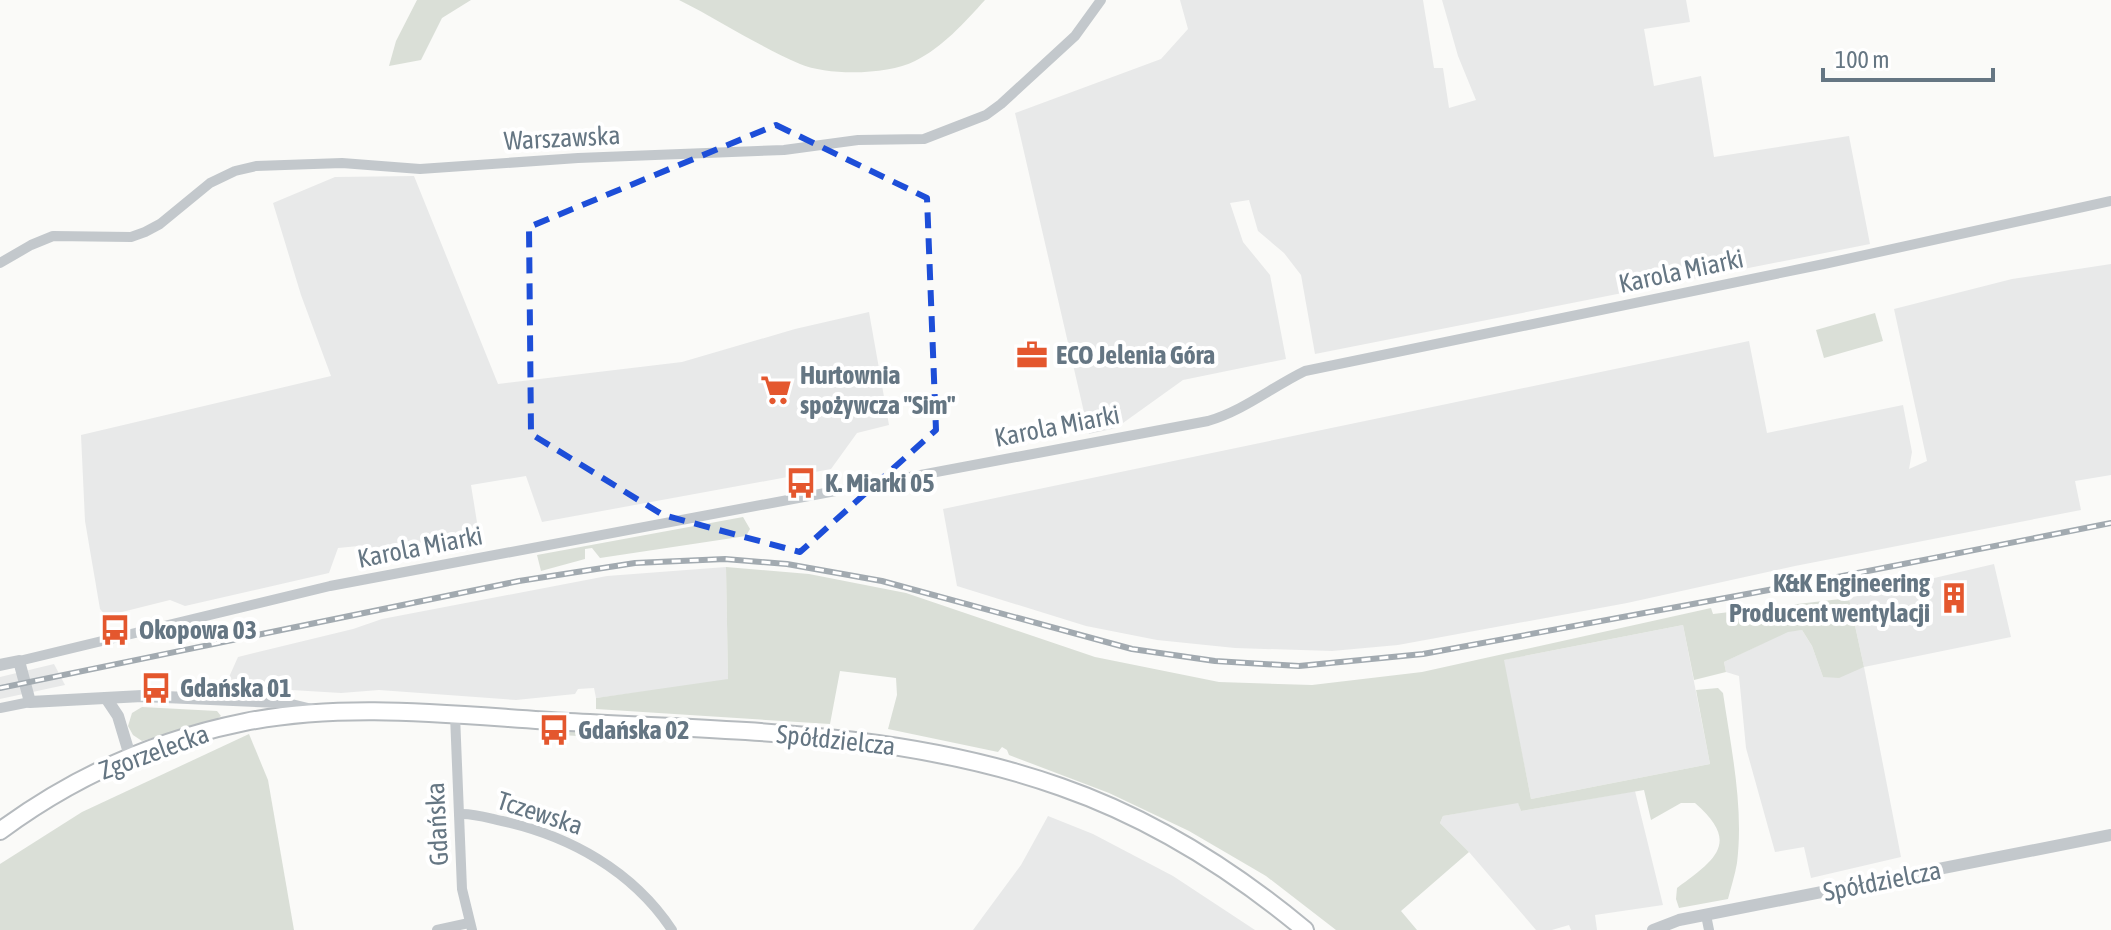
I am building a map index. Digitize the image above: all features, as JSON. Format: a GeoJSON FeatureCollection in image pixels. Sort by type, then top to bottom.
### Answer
{"type":"FeatureCollection","features":[{"type":"Feature","properties":{"kind":"main road","name":"Spółdzielcza"},"geometry":{"type":"LineString","coordinates":[[323,712],[455,715],[774,734],[905,747],[974,760],[1062,787],[1139,820],[1209,861],[1305,930]]}},
{"type":"Feature","properties":{"kind":"main road","name":"Zgorzelecka"},"geometry":{"type":"LineString","coordinates":[[0,831],[69,786],[130,756],[188,737],[263,719],[323,712]]}},
{"type":"Feature","properties":{"kind":"street","name":"Warszawska"},"geometry":{"type":"LineString","coordinates":[[0,263],[53,236],[118,237],[145,232],[160,224],[210,183],[235,171],[256,166],[342,163],[420,169],[578,158],[784,150],[858,140],[924,139],[986,115],[1001,104],[1075,36],[1101,0]]}},
{"type":"Feature","properties":{"kind":"street","name":"Karola Miarki"},"geometry":{"type":"LineString","coordinates":[[0,665],[330,586],[1208,421],[1229,415],[1279,383],[1305,371],[1754,279],[2111,201]]}},
{"type":"Feature","properties":{"kind":"street"},"geometry":{"type":"LineString","coordinates":[[19,661],[30,702]]}},
{"type":"Feature","properties":{"kind":"street"},"geometry":{"type":"LineString","coordinates":[[0,708],[30,702],[142,696],[255,701],[323,712]]}},
{"type":"Feature","properties":{"kind":"street"},"geometry":{"type":"LineString","coordinates":[[106,698],[118,716],[130,756]]}},
{"type":"Feature","properties":{"kind":"street","name":"Gdańska"},"geometry":{"type":"LineString","coordinates":[[455,715],[462,889],[470,927]]}},
{"type":"Feature","properties":{"kind":"street","name":"Tczewska"},"geometry":{"type":"LineString","coordinates":[[459,814],[469,813],[527,826],[568,841],[591,854],[633,886],[672,930]]}},
{"type":"Feature","properties":{"kind":"street","name":"Spółdzielcza"},"geometry":{"type":"LineString","coordinates":[[1653,930],[1679,920],[2111,835]]}},
{"type":"Feature","properties":{"kind":"street"},"geometry":{"type":"LineString","coordinates":[[1706,915],[1709,930]]}},
{"type":"Feature","properties":{"kind":"street"},"geometry":{"type":"LineString","coordinates":[[437,930],[470,927]]}},
{"type":"Feature","properties":{"kind":"highlighted area"},"geometry":{"type":"Polygon","coordinates":[[[776,125],[927,198],[936,430],[800,552],[663,515],[531,434],[529,227],[776,125]]]}},
{"type":"Feature","properties":{"kind":"shaded area"},"geometry":{"type":"Polygon","coordinates":[[[417,0],[471,0],[442,18],[421,60],[389,66],[396,41],[417,0]]]}},
{"type":"Feature","properties":{"kind":"shaded area"},"geometry":{"type":"Polygon","coordinates":[[[679,0],[985,0],[953,34],[915,61],[889,69],[842,72],[800,64],[679,0]]]}},
{"type":"Feature","properties":{"kind":"shaded area"},"geometry":{"type":"Polygon","coordinates":[[[1180,0],[1423,0],[1434,68],[1443,68],[1449,108],[1476,100],[1458,56],[1442,0],[1686,0],[1690,22],[1644,29],[1654,86],[1701,76],[1714,157],[1849,136],[1870,244],[1315,354],[1301,275],[1284,253],[1258,231],[1249,200],[1230,203],[1243,242],[1270,275],[1286,359],[1183,380],[1116,428],[1089,434],[1015,113],[1161,59],[1188,29],[1180,0]]]}},
{"type":"Feature","properties":{"kind":"shaded area"},"geometry":{"type":"Polygon","coordinates":[[[414,176],[498,384],[682,362],[795,329],[869,312],[889,425],[857,433],[831,469],[542,522],[526,476],[471,485],[480,541],[373,561],[369,545],[338,548],[329,573],[185,606],[170,600],[106,616],[100,609],[85,521],[81,435],[331,376],[301,295],[273,203],[335,177],[414,176]]]}},
{"type":"Feature","properties":{"kind":"shaded area"},"geometry":{"type":"Polygon","coordinates":[[[2111,264],[2111,475],[2075,481],[2081,510],[1795,566],[1627,603],[1398,645],[1332,651],[1235,648],[1157,640],[1086,626],[957,586],[943,509],[1749,341],[1767,433],[1903,405],[1912,452],[1909,469],[1927,461],[1894,309],[2012,279],[2111,264]]]}},
{"type":"Feature","properties":{"kind":"shaded area"},"geometry":{"type":"Polygon","coordinates":[[[1875,313],[1883,341],[1824,358],[1816,330],[1875,313]]]}},
{"type":"Feature","properties":{"kind":"shaded area"},"geometry":{"type":"Polygon","coordinates":[[[743,517],[750,529],[746,536],[600,558],[592,548],[585,549],[585,559],[541,571],[537,555],[743,517]]]}},
{"type":"Feature","properties":{"kind":"shaded area"},"geometry":{"type":"Polygon","coordinates":[[[1994,564],[2011,637],[1864,667],[1849,598],[1994,564]]]}},
{"type":"Feature","properties":{"kind":"shaded area"},"geometry":{"type":"Polygon","coordinates":[[[726,567],[728,679],[725,681],[596,698],[594,688],[578,689],[575,694],[516,700],[379,690],[341,693],[225,686],[238,657],[382,619],[607,576],[726,567]]]}},
{"type":"Feature","properties":{"kind":"shaded area"},"geometry":{"type":"Polygon","coordinates":[[[726,567],[809,574],[906,593],[1095,657],[1219,682],[1312,685],[1422,672],[1711,608],[1713,614],[1849,598],[1864,667],[1839,678],[1823,677],[1812,646],[1802,630],[1788,632],[1724,662],[1726,672],[1694,680],[1683,625],[1504,660],[1531,799],[1710,764],[1696,690],[1718,688],[1723,693],[1739,821],[1737,863],[1728,899],[1679,908],[1677,888],[1712,859],[1720,839],[1709,817],[1695,803],[1681,803],[1651,820],[1644,790],[1521,811],[1518,803],[1443,816],[1440,823],[1469,852],[1401,911],[1417,930],[1336,930],[1266,876],[1189,831],[1109,793],[1009,755],[1002,747],[998,752],[888,729],[897,695],[896,678],[840,671],[830,724],[596,709],[596,698],[728,679],[726,567]]]}},
{"type":"Feature","properties":{"kind":"shaded area"},"geometry":{"type":"Polygon","coordinates":[[[1683,625],[1710,764],[1531,799],[1503,660],[1683,625]]]}},
{"type":"Feature","properties":{"kind":"shaded area"},"geometry":{"type":"Polygon","coordinates":[[[1802,630],[1812,646],[1823,677],[1864,667],[1901,857],[1811,878],[1804,847],[1775,852],[1746,748],[1739,676],[1726,672],[1724,662],[1788,631],[1802,630]]]}},
{"type":"Feature","properties":{"kind":"shaded area"},"geometry":{"type":"Polygon","coordinates":[[[54,664],[65,685],[0,699],[0,677],[54,664]]]}},
{"type":"Feature","properties":{"kind":"shaded area"},"geometry":{"type":"Polygon","coordinates":[[[142,707],[217,711],[221,716],[142,741],[133,735],[128,726],[132,713],[142,707]]]}},
{"type":"Feature","properties":{"kind":"shaded area"},"geometry":{"type":"Polygon","coordinates":[[[561,730],[654,735],[652,741],[562,735],[561,730]]]}},
{"type":"Feature","properties":{"kind":"shaded area"},"geometry":{"type":"Polygon","coordinates":[[[249,734],[268,780],[294,930],[0,930],[0,864],[82,812],[249,734]]]}},
{"type":"Feature","properties":{"kind":"shaded area"},"geometry":{"type":"Polygon","coordinates":[[[1635,791],[1663,905],[1595,915],[1597,930],[1571,930],[1569,925],[1536,930],[1440,823],[1443,816],[1518,802],[1521,811],[1635,791]]]}},
{"type":"Feature","properties":{"kind":"shaded area"},"geometry":{"type":"Polygon","coordinates":[[[1048,816],[1093,834],[1173,876],[1255,930],[973,930],[1021,865],[1048,816]]]}},
{"type":"Feature","properties":{"kind":"railway"},"geometry":{"type":"LineString","coordinates":[[0,688],[519,581],[635,563],[725,559],[787,564],[882,581],[1132,649],[1215,661],[1299,666],[1423,654],[2111,523]]}},
{"type":"Feature","properties":{"kind":"place","name":"ECO Jelenia Góra"},"geometry":{"type":"Point","coordinates":[1032,355]}},
{"type":"Feature","properties":{"kind":"place","name":"Hurtownia spożywcza \"Sim\""},"geometry":{"type":"Point","coordinates":[776,390]}},
{"type":"Feature","properties":{"kind":"place","name":"K. Miarki 05"},"geometry":{"type":"Point","coordinates":[801,483]}},
{"type":"Feature","properties":{"kind":"place","name":"K&K Engineering Producent wentylacji"},"geometry":{"type":"Point","coordinates":[1954,598]}},
{"type":"Feature","properties":{"kind":"place","name":"Okopowa 03"},"geometry":{"type":"Point","coordinates":[115,630]}},
{"type":"Feature","properties":{"kind":"place","name":"Gdańska 01"},"geometry":{"type":"Point","coordinates":[156,688]}},
{"type":"Feature","properties":{"kind":"place","name":"Gdańska 02"},"geometry":{"type":"Point","coordinates":[554,730]}}]}
